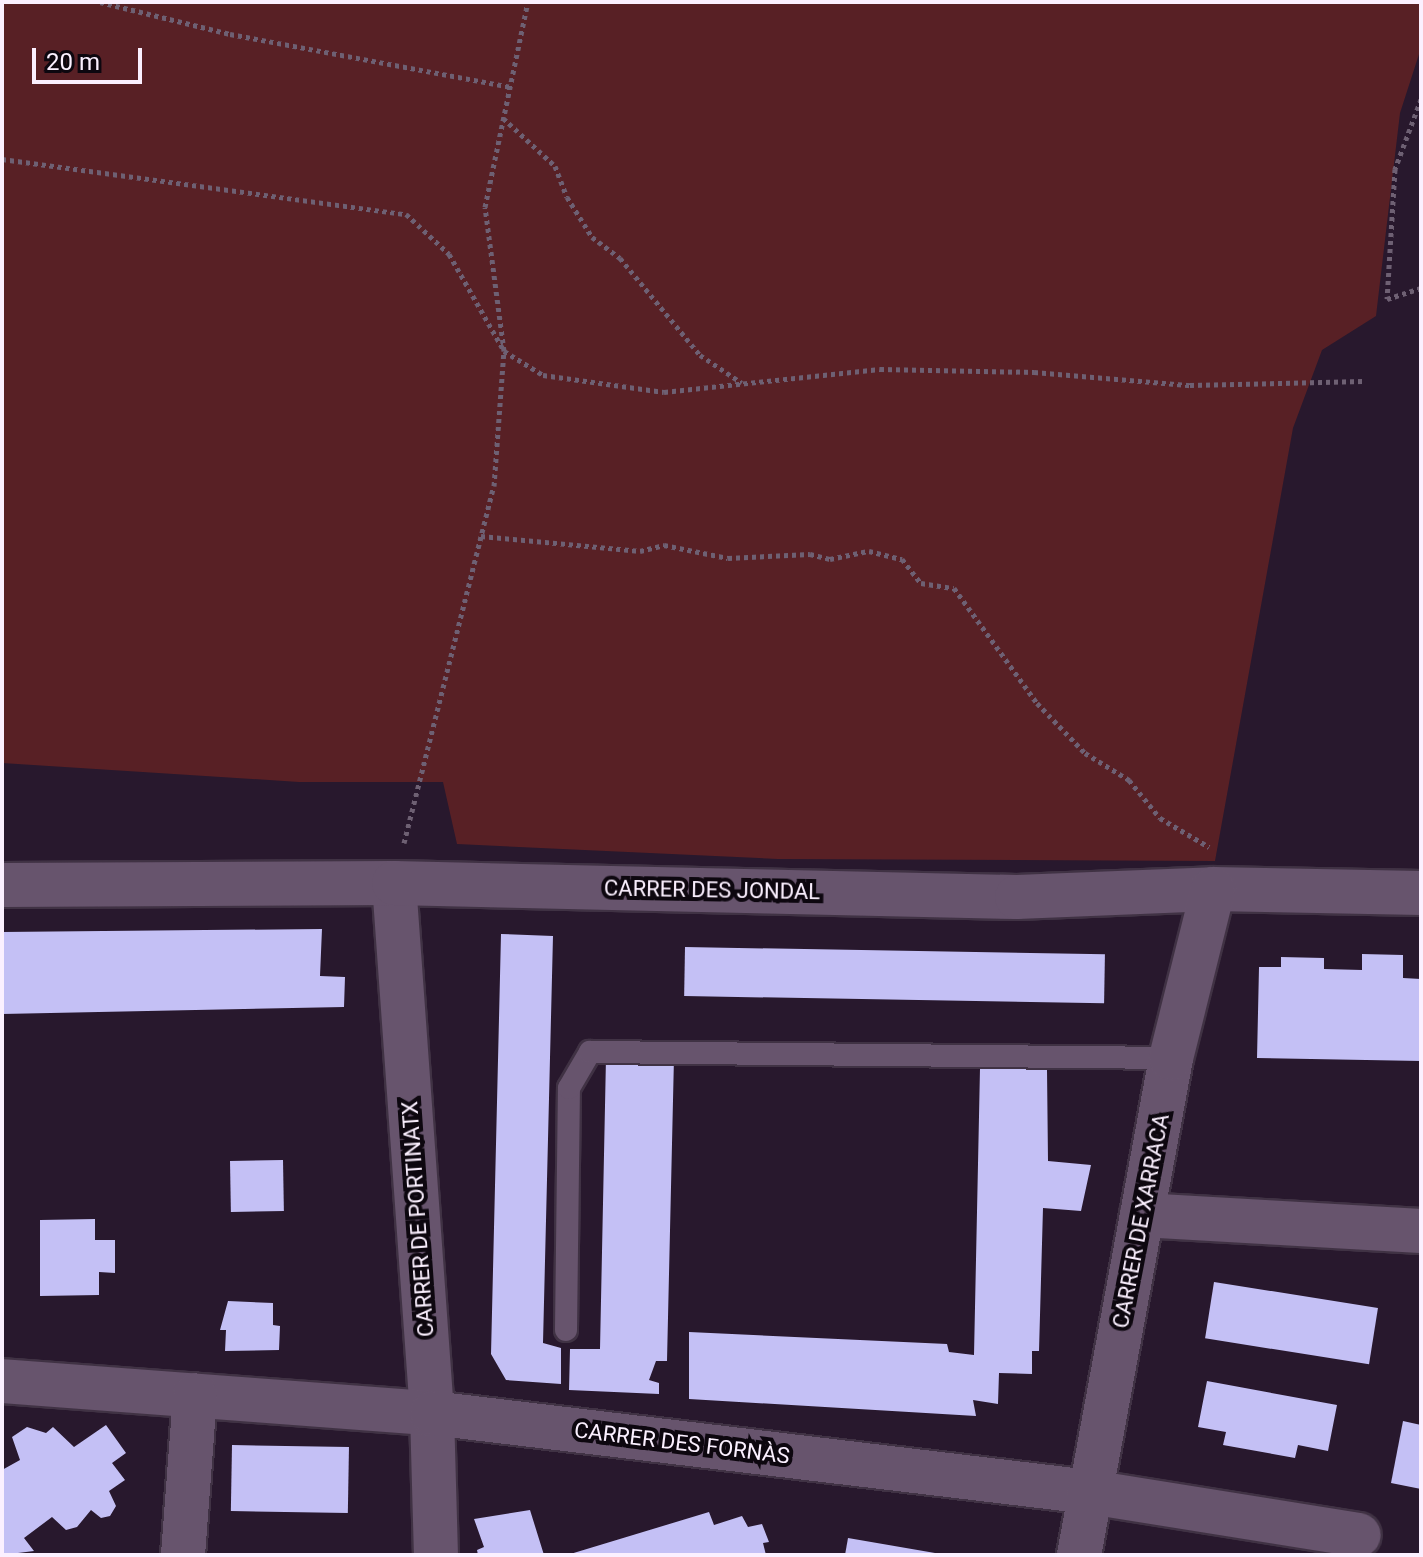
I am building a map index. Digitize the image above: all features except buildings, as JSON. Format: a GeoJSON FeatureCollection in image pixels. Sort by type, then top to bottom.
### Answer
{"type":"FeatureCollection","features":[{"type":"Feature","properties":{"kind":"street","name":"CARRER DES JONDAL"},"geometry":{"type":"LineString","coordinates":[[2,885],[394,883],[1017,897],[1218,872],[1421,893]]}},
{"type":"Feature","properties":{"kind":"street","name":"CARRER DE XARRACA"},"geometry":{"type":"LineString","coordinates":[[1079,1555],[1171,1058],[1218,872]]}},
{"type":"Feature","properties":{"kind":"street","name":"CARRER DE PORTINATX"},"geometry":{"type":"LineString","coordinates":[[394,883],[432,1413],[436,1555]]}},
{"type":"Feature","properties":{"kind":"street"},"geometry":{"type":"LineString","coordinates":[[1142,1215],[1421,1231]]}},
{"type":"Feature","properties":{"kind":"street","name":"CARRER DES FORNÀS"},"geometry":{"type":"LineString","coordinates":[[2,1381],[432,1413],[1090,1492],[1359,1535]]}},
{"type":"Feature","properties":{"kind":"street"},"geometry":{"type":"LineString","coordinates":[[183,1555],[195,1395]]}},
{"type":"Feature","properties":{"kind":"lane"},"geometry":{"type":"LineString","coordinates":[[566,1330],[569,1088],[590,1052],[1171,1058]]}},
{"type":"Feature","properties":{"kind":"path"},"geometry":{"type":"LineString","coordinates":[[100,2],[230,34],[510,87]]}},
{"type":"Feature","properties":{"kind":"path"},"geometry":{"type":"LineString","coordinates":[[394,883],[494,486],[504,351],[485,207],[528,2]]}},
{"type":"Feature","properties":{"kind":"path"},"geometry":{"type":"LineString","coordinates":[[1421,99],[1395,169],[1387,299],[1421,288]]}},
{"type":"Feature","properties":{"kind":"path"},"geometry":{"type":"LineString","coordinates":[[503,118],[555,166],[567,197],[592,237],[620,258],[700,355],[743,383]]}},
{"type":"Feature","properties":{"kind":"path"},"geometry":{"type":"LineString","coordinates":[[2,159],[406,214],[449,254],[504,351],[543,375],[649,390],[880,369],[1034,372],[1190,385],[1363,381]]}},
{"type":"Feature","properties":{"kind":"path"},"geometry":{"type":"LineString","coordinates":[[481,536],[640,551],[664,545],[728,558],[810,554],[830,559],[869,551],[902,559],[921,583],[954,588],[1037,703],[1085,753],[1129,780],[1160,818],[1218,872]]}},
{"type":"Feature","properties":{"kind":"shaded area"},"geometry":{"type":"Polygon","coordinates":[[[2,2],[1421,2],[1421,48],[1400,113],[1376,316],[1322,350],[1293,428],[1215,861],[778,859],[457,844],[443,782],[299,782],[2,763],[2,2]]]}}]}
